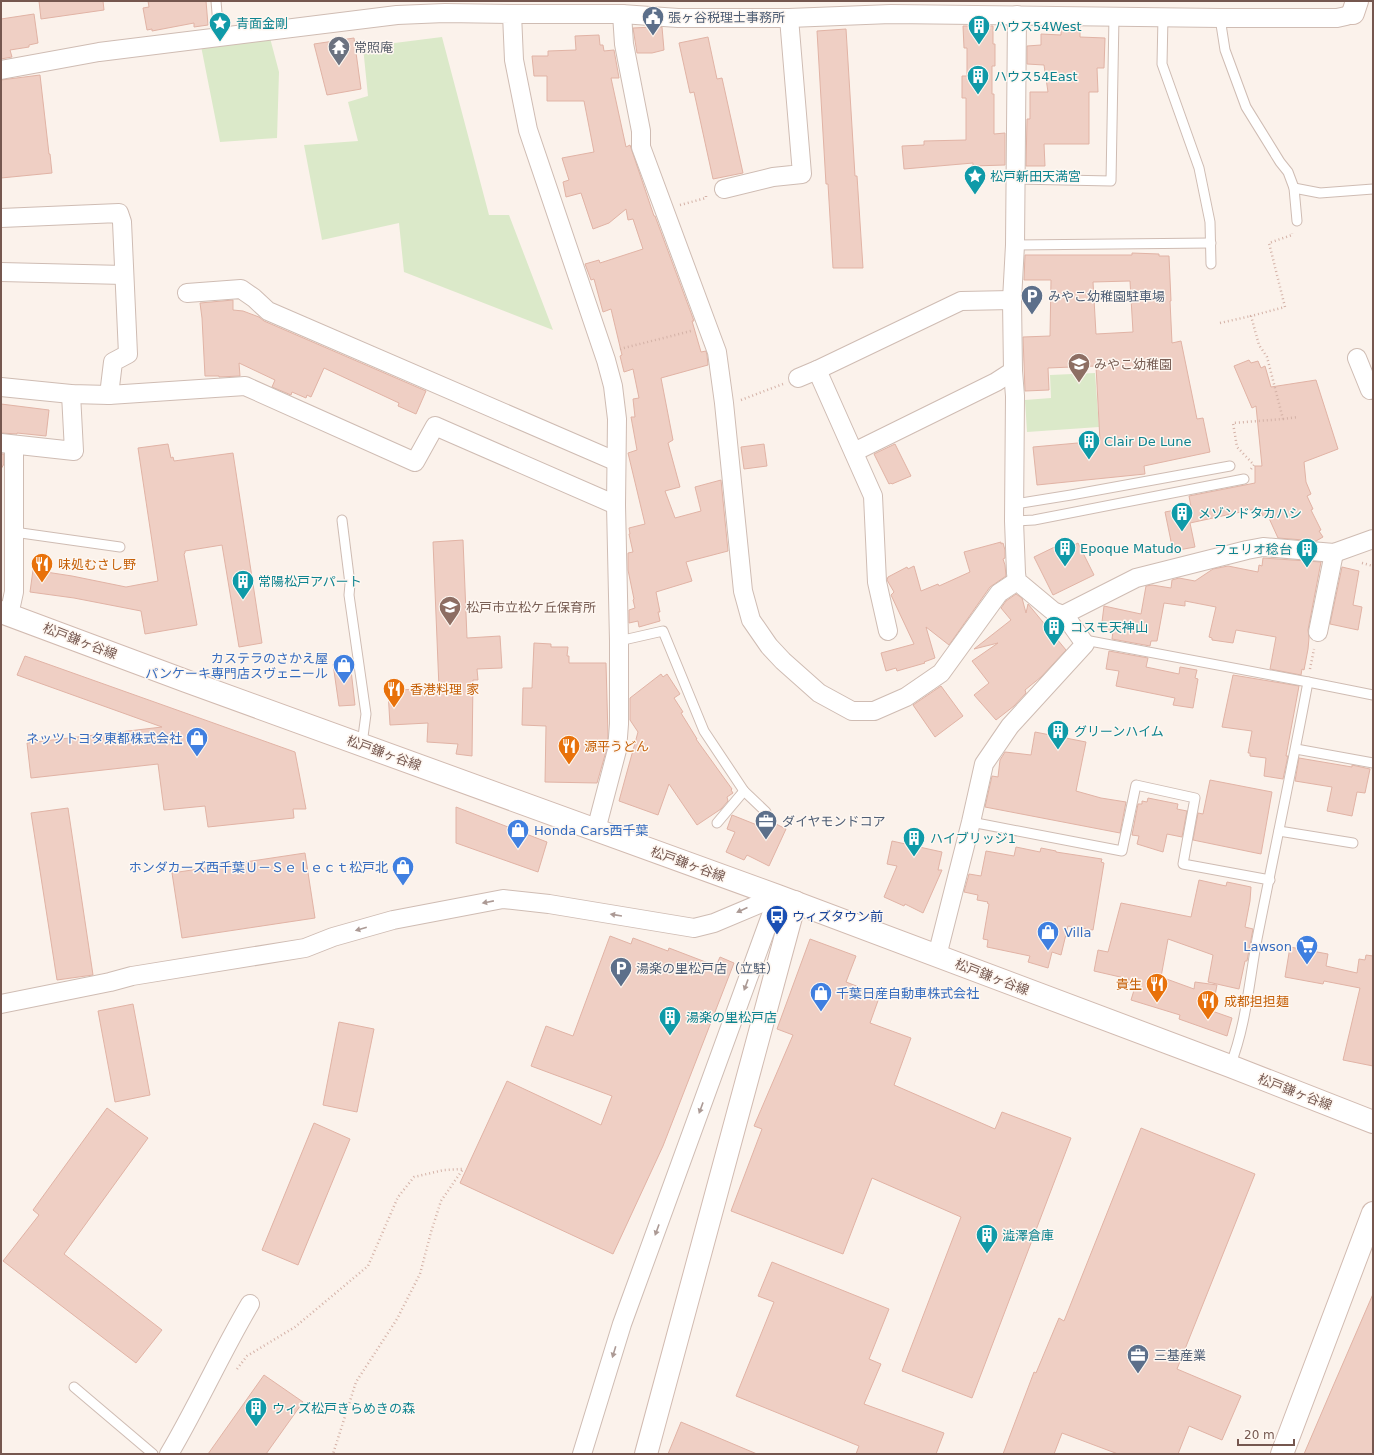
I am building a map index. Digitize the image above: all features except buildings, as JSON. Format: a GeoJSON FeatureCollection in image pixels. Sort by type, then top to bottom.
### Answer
{"type":"FeatureCollection","features":[{"type":"Feature","properties":{"kind":"main road","name":"松戸鎌ヶ谷線"},"geometry":{"type":"LineString","coordinates":[[5,613],[186,681],[787,899],[1230,1066],[1373,1122]]}},
{"type":"Feature","properties":{"kind":"main road"},"geometry":{"type":"LineString","coordinates":[[646,1454],[787,899]]}},
{"type":"Feature","properties":{"kind":"main road"},"geometry":{"type":"LineString","coordinates":[[1282,1454],[1373,1213]]}},
{"type":"Feature","properties":{"kind":"street"},"geometry":{"type":"LineString","coordinates":[[1,70],[99,52],[397,15],[591,7],[622,14],[678,18],[789,18],[891,7],[1017,15],[1163,18],[1337,18],[1346,16],[1355,7]]}},
{"type":"Feature","properties":{"kind":"street"},"geometry":{"type":"LineString","coordinates":[[508,10],[514,60],[528,130],[603,353],[613,386],[617,419],[615,461],[620,641],[619,724],[617,750],[596,830]]}},
{"type":"Feature","properties":{"kind":"street"},"geometry":{"type":"LineString","coordinates":[[622,14],[624,44],[641,131],[641,147],[717,352],[724,403],[743,591],[751,620],[769,646],[788,666],[819,693],[852,711],[874,711],[906,698],[941,673],[999,593],[1017,580]]}},
{"type":"Feature","properties":{"kind":"street"},"geometry":{"type":"LineString","coordinates":[[937,956],[984,764],[1010,726],[1084,644],[1063,615],[1053,611],[1037,599],[1017,580],[1014,512],[1015,396],[1013,371],[1012,300],[1015,245],[1014,178],[1017,15]]}},
{"type":"Feature","properties":{"kind":"street"},"geometry":{"type":"LineString","coordinates":[[724,189],[773,177],[802,174],[789,18]]}},
{"type":"Feature","properties":{"kind":"street"},"geometry":{"type":"LineString","coordinates":[[1,218],[119,213],[122,222],[128,354],[113,362],[109,395]]}},
{"type":"Feature","properties":{"kind":"street"},"geometry":{"type":"LineString","coordinates":[[1,272],[124,275]]}},
{"type":"Feature","properties":{"kind":"street"},"geometry":{"type":"LineString","coordinates":[[187,293],[241,289],[254,298],[268,312],[615,461]]}},
{"type":"Feature","properties":{"kind":"street"},"geometry":{"type":"LineString","coordinates":[[798,378],[961,301],[1012,300]]}},
{"type":"Feature","properties":{"kind":"street"},"geometry":{"type":"LineString","coordinates":[[1357,358],[1370,390],[1373,389]]}},
{"type":"Feature","properties":{"kind":"street"},"geometry":{"type":"LineString","coordinates":[[817,370],[873,496],[877,582],[888,631]]}},
{"type":"Feature","properties":{"kind":"street"},"geometry":{"type":"LineString","coordinates":[[854,452],[996,382],[1013,371]]}},
{"type":"Feature","properties":{"kind":"street"},"geometry":{"type":"LineString","coordinates":[[1,386],[71,394],[109,395],[245,386],[415,462],[435,426],[616,505]]}},
{"type":"Feature","properties":{"kind":"street"},"geometry":{"type":"LineString","coordinates":[[5,613],[14,592],[14,532],[8,444],[74,451],[71,394]]}},
{"type":"Feature","properties":{"kind":"street"},"geometry":{"type":"LineString","coordinates":[[1063,615],[1136,578],[1247,550],[1264,547],[1334,553],[1373,539]]}},
{"type":"Feature","properties":{"kind":"street"},"geometry":{"type":"LineString","coordinates":[[1318,632],[1334,553]]}},
{"type":"Feature","properties":{"kind":"street"},"geometry":{"type":"LineString","coordinates":[[1,1004],[110,982],[132,976],[305,948],[334,937],[393,920],[502,899],[549,904],[694,928],[787,899]]}},
{"type":"Feature","properties":{"kind":"street"},"geometry":{"type":"LineString","coordinates":[[582,1454],[622,1324],[787,899]]}},
{"type":"Feature","properties":{"kind":"street"},"geometry":{"type":"LineString","coordinates":[[169,1454],[200,1400],[230,1337],[250,1304]]}},
{"type":"Feature","properties":{"kind":"lane"},"geometry":{"type":"LineString","coordinates":[[216,1],[219,37]]}},
{"type":"Feature","properties":{"kind":"lane"},"geometry":{"type":"LineString","coordinates":[[1014,178],[1111,181],[1114,16]]}},
{"type":"Feature","properties":{"kind":"lane"},"geometry":{"type":"LineString","coordinates":[[1163,18],[1162,64],[1199,168],[1210,222],[1212,264]]}},
{"type":"Feature","properties":{"kind":"lane"},"geometry":{"type":"LineString","coordinates":[[1220,18],[1224,50],[1246,107],[1280,162],[1288,172],[1294,188],[1297,221]]}},
{"type":"Feature","properties":{"kind":"lane"},"geometry":{"type":"LineString","coordinates":[[1294,188],[1320,193],[1369,187]]}},
{"type":"Feature","properties":{"kind":"lane"},"geometry":{"type":"LineString","coordinates":[[1015,245],[1211,243]]}},
{"type":"Feature","properties":{"kind":"lane"},"geometry":{"type":"LineString","coordinates":[[1014,512],[1071,495],[1230,466]]}},
{"type":"Feature","properties":{"kind":"lane"},"geometry":{"type":"LineString","coordinates":[[1014,512],[1034,520],[1244,479]]}},
{"type":"Feature","properties":{"kind":"lane"},"geometry":{"type":"LineString","coordinates":[[342,520],[350,584],[349,595],[366,714],[362,745]]}},
{"type":"Feature","properties":{"kind":"lane"},"geometry":{"type":"LineString","coordinates":[[14,532],[120,547]]}},
{"type":"Feature","properties":{"kind":"lane"},"geometry":{"type":"LineString","coordinates":[[620,641],[663,631],[704,731],[744,791],[766,812]]}},
{"type":"Feature","properties":{"kind":"lane"},"geometry":{"type":"LineString","coordinates":[[1084,644],[1090,641],[1373,695]]}},
{"type":"Feature","properties":{"kind":"lane"},"geometry":{"type":"LineString","coordinates":[[1230,1066],[1242,1030],[1258,939],[1308,682]]}},
{"type":"Feature","properties":{"kind":"lane"},"geometry":{"type":"LineString","coordinates":[[1296,749],[1373,763]]}},
{"type":"Feature","properties":{"kind":"lane"},"geometry":{"type":"LineString","coordinates":[[971,822],[1122,851],[1136,785],[1195,798],[1183,864],[1270,880]]}},
{"type":"Feature","properties":{"kind":"lane"},"geometry":{"type":"LineString","coordinates":[[717,823],[744,791]]}},
{"type":"Feature","properties":{"kind":"lane"},"geometry":{"type":"LineString","coordinates":[[1279,831],[1354,843]]}},
{"type":"Feature","properties":{"kind":"lane"},"geometry":{"type":"LineString","coordinates":[[74,1386],[153,1454]]}},
{"type":"Feature","properties":{"kind":"path"},"geometry":{"type":"LineString","coordinates":[[664,208],[706,198],[706,194],[724,189]]}},
{"type":"Feature","properties":{"kind":"path"},"geometry":{"type":"LineString","coordinates":[[1220,323],[1285,307],[1269,243],[1292,235],[1292,222],[1297,221]]}},
{"type":"Feature","properties":{"kind":"path"},"geometry":{"type":"LineString","coordinates":[[1251,316],[1259,345],[1267,357],[1283,420]]}},
{"type":"Feature","properties":{"kind":"path"},"geometry":{"type":"LineString","coordinates":[[603,353],[707,327]]}},
{"type":"Feature","properties":{"kind":"path"},"geometry":{"type":"LineString","coordinates":[[724,403],[739,401],[798,378]]}},
{"type":"Feature","properties":{"kind":"path"},"geometry":{"type":"LineString","coordinates":[[1244,479],[1254,465],[1237,447],[1233,424],[1283,420],[1298,417]]}},
{"type":"Feature","properties":{"kind":"path"},"geometry":{"type":"LineString","coordinates":[[1308,682],[1318,632]]}},
{"type":"Feature","properties":{"kind":"path"},"geometry":{"type":"LineString","coordinates":[[233,1373],[247,1356],[295,1327],[368,1266],[398,1197],[414,1177],[444,1170],[463,1169],[441,1201],[420,1274],[397,1319],[356,1382],[332,1454]]}},
{"type":"Feature","properties":{"kind":"green space"},"geometry":{"type":"Polygon","coordinates":[[[442,37],[489,215],[509,215],[553,330],[404,272],[399,223],[322,240],[304,145],[358,141],[348,102],[368,96],[363,47],[442,37]]]}},
{"type":"Feature","properties":{"kind":"green space"},"geometry":{"type":"Polygon","coordinates":[[[270,38],[279,72],[277,138],[220,142],[201,46],[225,46],[270,38]]]}},
{"type":"Feature","properties":{"kind":"green space"},"geometry":{"type":"Polygon","coordinates":[[[1095,373],[1099,427],[1027,432],[1025,400],[1051,398],[1050,375],[1095,373]]]}},
{"type":"Feature","properties":{"kind":"place","name":"張ヶ谷税理士事務所"},"geometry":{"type":"Point","coordinates":[653,36]}},
{"type":"Feature","properties":{"kind":"place","name":"青面金剛"},"geometry":{"type":"Point","coordinates":[220,42]}},
{"type":"Feature","properties":{"kind":"place","name":"ハウス54West"},"geometry":{"type":"Point","coordinates":[979,46]}},
{"type":"Feature","properties":{"kind":"place","name":"常照庵"},"geometry":{"type":"Point","coordinates":[339,66]}},
{"type":"Feature","properties":{"kind":"place","name":"ハウス54East"},"geometry":{"type":"Point","coordinates":[978,96]}},
{"type":"Feature","properties":{"kind":"place","name":"松戸新田天満宮"},"geometry":{"type":"Point","coordinates":[975,196]}},
{"type":"Feature","properties":{"kind":"place","name":"みやこ幼稚園駐車場"},"geometry":{"type":"Point","coordinates":[1032,316]}},
{"type":"Feature","properties":{"kind":"place","name":"みやこ幼稚園"},"geometry":{"type":"Point","coordinates":[1079,384]}},
{"type":"Feature","properties":{"kind":"place","name":"Clair De Lune"},"geometry":{"type":"Point","coordinates":[1089,460]}},
{"type":"Feature","properties":{"kind":"place","name":"メゾンドタカハシ"},"geometry":{"type":"Point","coordinates":[1182,532]}},
{"type":"Feature","properties":{"kind":"place","name":"Epoque Matudo"},"geometry":{"type":"Point","coordinates":[1065,568]}},
{"type":"Feature","properties":{"kind":"place","name":"フェリオ稔台"},"geometry":{"type":"Point","coordinates":[1307,568]}},
{"type":"Feature","properties":{"kind":"place","name":"味処むさし野"},"geometry":{"type":"Point","coordinates":[42,584]}},
{"type":"Feature","properties":{"kind":"place","name":"常陽松戸アパート"},"geometry":{"type":"Point","coordinates":[243,600]}},
{"type":"Feature","properties":{"kind":"place","name":"松戸市立松ケ丘保育所"},"geometry":{"type":"Point","coordinates":[450,626]}},
{"type":"Feature","properties":{"kind":"place","name":"コスモ天神山"},"geometry":{"type":"Point","coordinates":[1054,646]}},
{"type":"Feature","properties":{"kind":"place","name":"カステラのさかえ屋 パンケーキ専門店スヴェニール"},"geometry":{"type":"Point","coordinates":[344,684]}},
{"type":"Feature","properties":{"kind":"place","name":"香港料理 家"},"geometry":{"type":"Point","coordinates":[394,708]}},
{"type":"Feature","properties":{"kind":"place","name":"グリーンハイム"},"geometry":{"type":"Point","coordinates":[1058,750]}},
{"type":"Feature","properties":{"kind":"place","name":"ネッツトヨタ東都株式会社"},"geometry":{"type":"Point","coordinates":[197,758]}},
{"type":"Feature","properties":{"kind":"place","name":"源平うどん"},"geometry":{"type":"Point","coordinates":[569,766]}},
{"type":"Feature","properties":{"kind":"place","name":"ダイヤモンドコア"},"geometry":{"type":"Point","coordinates":[766,840]}},
{"type":"Feature","properties":{"kind":"place","name":"Honda Cars西千葉"},"geometry":{"type":"Point","coordinates":[518,850]}},
{"type":"Feature","properties":{"kind":"place","name":"ハイブリッジ1"},"geometry":{"type":"Point","coordinates":[914,858]}},
{"type":"Feature","properties":{"kind":"place","name":"ホンダカーズ西千葉Ｕ－Ｓｅｌｅｃｔ松戸北"},"geometry":{"type":"Point","coordinates":[403,886]}},
{"type":"Feature","properties":{"kind":"place","name":"ウィズタウン前"},"geometry":{"type":"Point","coordinates":[777,936]}},
{"type":"Feature","properties":{"kind":"place","name":"Villa"},"geometry":{"type":"Point","coordinates":[1048,952]}},
{"type":"Feature","properties":{"kind":"place","name":"Lawson"},"geometry":{"type":"Point","coordinates":[1307,966]}},
{"type":"Feature","properties":{"kind":"place","name":"湯楽の里松戸店（立駐）"},"geometry":{"type":"Point","coordinates":[621,988]}},
{"type":"Feature","properties":{"kind":"place","name":"貴生"},"geometry":{"type":"Point","coordinates":[1157,1004]}},
{"type":"Feature","properties":{"kind":"place","name":"千葉日産自動車株式会社"},"geometry":{"type":"Point","coordinates":[821,1012]}},
{"type":"Feature","properties":{"kind":"place","name":"成都担担麺"},"geometry":{"type":"Point","coordinates":[1208,1020]}},
{"type":"Feature","properties":{"kind":"place","name":"湯楽の里松戸店"},"geometry":{"type":"Point","coordinates":[670,1036]}},
{"type":"Feature","properties":{"kind":"place","name":"澁澤倉庫"},"geometry":{"type":"Point","coordinates":[987,1254]}},
{"type":"Feature","properties":{"kind":"place","name":"三基産業"},"geometry":{"type":"Point","coordinates":[1138,1374]}},
{"type":"Feature","properties":{"kind":"place","name":"ウィズ松戸きらめきの森"},"geometry":{"type":"Point","coordinates":[256,1428]}}]}
